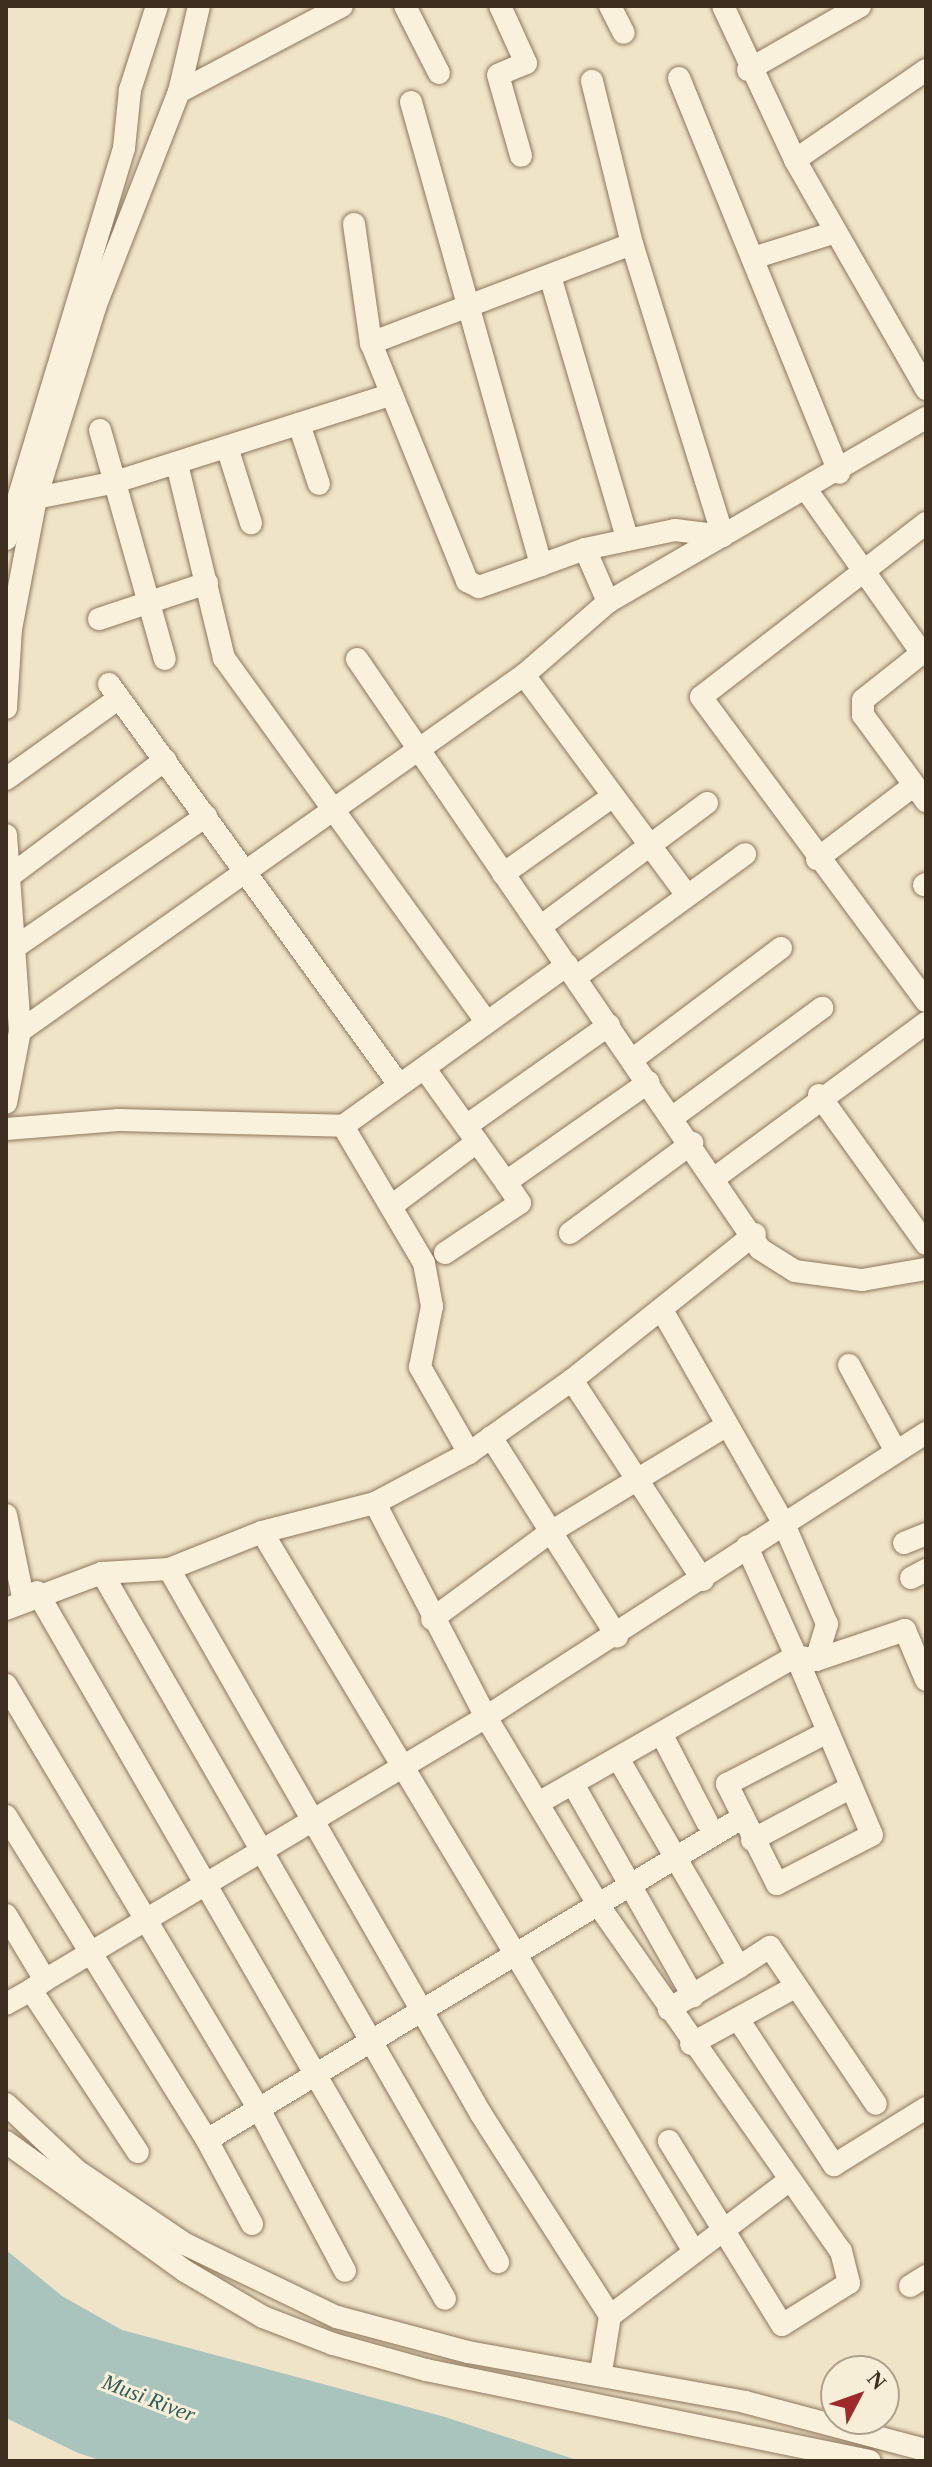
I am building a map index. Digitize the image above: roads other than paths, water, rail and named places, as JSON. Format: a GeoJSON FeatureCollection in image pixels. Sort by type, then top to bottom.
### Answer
{"type":"FeatureCollection","features":[{"type":"Feature","properties":{"kind":"street"},"geometry":{"type":"LineString","coordinates":[[6,708],[11,629],[36,498],[124,148],[130,90],[157,6]]}},
{"type":"Feature","properties":{"kind":"street"},"geometry":{"type":"LineString","coordinates":[[6,539],[85,303],[179,92],[199,6]]}},
{"type":"Feature","properties":{"kind":"street"},"geometry":{"type":"LineString","coordinates":[[179,92],[342,6]]}},
{"type":"Feature","properties":{"kind":"street"},"geometry":{"type":"LineString","coordinates":[[405,6],[439,73]]}},
{"type":"Feature","properties":{"kind":"street"},"geometry":{"type":"LineString","coordinates":[[500,6],[526,63],[498,75],[521,156]]}},
{"type":"Feature","properties":{"kind":"street"},"geometry":{"type":"LineString","coordinates":[[610,6],[624,33]]}},
{"type":"Feature","properties":{"kind":"street"},"geometry":{"type":"LineString","coordinates":[[723,6],[748,70],[795,160],[926,389]]}},
{"type":"Feature","properties":{"kind":"street"},"geometry":{"type":"LineString","coordinates":[[748,70],[849,9]]}},
{"type":"Feature","properties":{"kind":"street"},"geometry":{"type":"LineString","coordinates":[[795,160],[926,70]]}},
{"type":"Feature","properties":{"kind":"street"},"geometry":{"type":"LineString","coordinates":[[679,78],[839,473]]}},
{"type":"Feature","properties":{"kind":"street"},"geometry":{"type":"LineString","coordinates":[[592,81],[632,244],[723,536]]}},
{"type":"Feature","properties":{"kind":"street"},"geometry":{"type":"LineString","coordinates":[[411,102],[541,565]]}},
{"type":"Feature","properties":{"kind":"street"},"geometry":{"type":"LineString","coordinates":[[354,224],[371,343],[467,581],[479,587],[627,537],[675,530],[723,536]]}},
{"type":"Feature","properties":{"kind":"street"},"geometry":{"type":"LineString","coordinates":[[753,258],[836,232]]}},
{"type":"Feature","properties":{"kind":"street"},"geometry":{"type":"LineString","coordinates":[[371,343],[632,244]]}},
{"type":"Feature","properties":{"kind":"street"},"geometry":{"type":"LineString","coordinates":[[550,276],[627,537]]}},
{"type":"Feature","properties":{"kind":"street"},"geometry":{"type":"LineString","coordinates":[[36,498],[112,483],[390,395]]}},
{"type":"Feature","properties":{"kind":"street"},"geometry":{"type":"LineString","coordinates":[[20,1031],[332,806],[417,751],[524,675],[608,602],[723,536],[808,492],[926,418]]}},
{"type":"Feature","properties":{"kind":"street"},"geometry":{"type":"LineString","coordinates":[[299,424],[319,484]]}},
{"type":"Feature","properties":{"kind":"street"},"geometry":{"type":"LineString","coordinates":[[100,430],[112,483],[165,659]]}},
{"type":"Feature","properties":{"kind":"street"},"geometry":{"type":"LineString","coordinates":[[227,447],[251,523]]}},
{"type":"Feature","properties":{"kind":"street"},"geometry":{"type":"LineString","coordinates":[[177,464],[224,658],[486,1021]]}},
{"type":"Feature","properties":{"kind":"street"},"geometry":{"type":"LineString","coordinates":[[808,492],[861,572],[924,651],[863,700],[863,715],[920,794],[817,859]]}},
{"type":"Feature","properties":{"kind":"street"},"geometry":{"type":"LineString","coordinates":[[926,523],[701,697],[817,859],[926,1001]]}},
{"type":"Feature","properties":{"kind":"street"},"geometry":{"type":"LineString","coordinates":[[585,549],[608,602]]}},
{"type":"Feature","properties":{"kind":"street"},"geometry":{"type":"LineString","coordinates":[[99,619],[207,583]]}},
{"type":"Feature","properties":{"kind":"street"},"geometry":{"type":"LineString","coordinates":[[357,659],[417,751],[755,1234],[760,1249],[795,1271],[862,1280],[926,1269]]}},
{"type":"Feature","properties":{"kind":"street"},"geometry":{"type":"LineString","coordinates":[[524,675],[687,895]]}},
{"type":"Feature","properties":{"kind":"street"},"geometry":{"type":"LineString","coordinates":[[6,779],[114,691],[399,1085]]}},
{"type":"Feature","properties":{"kind":"street"},"geometry":{"type":"LineString","coordinates":[[10,876],[165,760]]}},
{"type":"Feature","properties":{"kind":"street"},"geometry":{"type":"LineString","coordinates":[[503,874],[613,796]]}},
{"type":"Feature","properties":{"kind":"street"},"geometry":{"type":"LineString","coordinates":[[540,927],[707,803]]}},
{"type":"Feature","properties":{"kind":"street"},"geometry":{"type":"LineString","coordinates":[[14,948],[206,816]]}},
{"type":"Feature","properties":{"kind":"street"},"geometry":{"type":"LineString","coordinates":[[6,835],[20,1031],[6,1103]]}},
{"type":"Feature","properties":{"kind":"street"},"geometry":{"type":"LineString","coordinates":[[6,1129],[119,1120],[343,1126],[425,1069],[486,1021],[571,971],[745,854]]}},
{"type":"Feature","properties":{"kind":"street"},"geometry":{"type":"LineString","coordinates":[[633,1059],[781,948]]}},
{"type":"Feature","properties":{"kind":"street"},"geometry":{"type":"LineString","coordinates":[[673,1117],[822,1008]]}},
{"type":"Feature","properties":{"kind":"street"},"geometry":{"type":"LineString","coordinates":[[716,1177],[819,1095],[926,1023]]}},
{"type":"Feature","properties":{"kind":"street"},"geometry":{"type":"LineString","coordinates":[[394,1204],[471,1134],[609,1025]]}},
{"type":"Feature","properties":{"kind":"street"},"geometry":{"type":"LineString","coordinates":[[425,1069],[520,1203],[445,1253]]}},
{"type":"Feature","properties":{"kind":"street"},"geometry":{"type":"LineString","coordinates":[[506,1182],[649,1082]]}},
{"type":"Feature","properties":{"kind":"street"},"geometry":{"type":"LineString","coordinates":[[819,1095],[918,1214],[926,1244]]}},
{"type":"Feature","properties":{"kind":"street"},"geometry":{"type":"LineString","coordinates":[[343,1126],[394,1204],[431,1283],[420,1367],[469,1453]]}},
{"type":"Feature","properties":{"kind":"street"},"geometry":{"type":"LineString","coordinates":[[570,1233],[692,1143]]}},
{"type":"Feature","properties":{"kind":"street"},"geometry":{"type":"LineString","coordinates":[[22,1599],[102,1573],[169,1569],[262,1532],[375,1503],[469,1453],[663,1312],[755,1234]]}},
{"type":"Feature","properties":{"kind":"street"},"geometry":{"type":"LineString","coordinates":[[663,1312],[784,1524],[827,1624],[806,1658]]}},
{"type":"Feature","properties":{"kind":"street"},"geometry":{"type":"LineString","coordinates":[[849,1365],[894,1448]]}},
{"type":"Feature","properties":{"kind":"street"},"geometry":{"type":"LineString","coordinates":[[572,1380],[703,1580]]}},
{"type":"Feature","properties":{"kind":"street"},"geometry":{"type":"LineString","coordinates":[[432,1619],[549,1533],[726,1426]]}},
{"type":"Feature","properties":{"kind":"street"},"geometry":{"type":"LineString","coordinates":[[6,2004],[617,1636],[894,1448],[926,1433]]}},
{"type":"Feature","properties":{"kind":"street"},"geometry":{"type":"LineString","coordinates":[[491,1437],[617,1636]]}},
{"type":"Feature","properties":{"kind":"street"},"geometry":{"type":"LineString","coordinates":[[375,1503],[432,1619],[486,1717],[540,1802],[599,1906],[787,2182],[841,2251],[849,2283],[782,2325],[669,2141]]}},
{"type":"Feature","properties":{"kind":"street"},"geometry":{"type":"LineString","coordinates":[[6,1515],[22,1599],[203,1884],[313,2080],[445,2299]]}},
{"type":"Feature","properties":{"kind":"street"},"geometry":{"type":"LineString","coordinates":[[262,1532],[399,1768],[693,2250]]}},
{"type":"Feature","properties":{"kind":"street"},"geometry":{"type":"LineString","coordinates":[[904,1543],[926,1534]]}},
{"type":"Feature","properties":{"kind":"street"},"geometry":{"type":"LineString","coordinates":[[747,1547],[806,1658],[826,1733],[872,1835],[777,1884],[740,1819],[727,1784],[826,1733]]}},
{"type":"Feature","properties":{"kind":"street"},"geometry":{"type":"LineString","coordinates":[[169,1569],[316,1820],[531,2199],[610,2316]]}},
{"type":"Feature","properties":{"kind":"street"},"geometry":{"type":"LineString","coordinates":[[102,1573],[369,2044],[498,2262]]}},
{"type":"Feature","properties":{"kind":"street"},"geometry":{"type":"LineString","coordinates":[[540,1802],[806,1658],[905,1630],[926,1680]]}},
{"type":"Feature","properties":{"kind":"street"},"geometry":{"type":"LineString","coordinates":[[6,1685],[260,2111],[345,2271]]}},
{"type":"Feature","properties":{"kind":"street"},"geometry":{"type":"LineString","coordinates":[[663,1737],[707,1822]]}},
{"type":"Feature","properties":{"kind":"street"},"geometry":{"type":"LineString","coordinates":[[619,1760],[739,1967]]}},
{"type":"Feature","properties":{"kind":"street"},"geometry":{"type":"LineString","coordinates":[[573,1784],[693,1996]]}},
{"type":"Feature","properties":{"kind":"street"},"geometry":{"type":"LineString","coordinates":[[752,1840],[850,1788]]}},
{"type":"Feature","properties":{"kind":"street"},"geometry":{"type":"LineString","coordinates":[[6,1816],[87,1955],[207,2140],[252,2224]]}},
{"type":"Feature","properties":{"kind":"street"},"geometry":{"type":"LineString","coordinates":[[207,2140],[313,2080],[424,2009],[516,1959],[599,1906],[632,1890],[740,1819]]}},
{"type":"Feature","properties":{"kind":"street"},"geometry":{"type":"LineString","coordinates":[[6,1915],[38,1985],[138,2152]]}},
{"type":"Feature","properties":{"kind":"street"},"geometry":{"type":"LineString","coordinates":[[669,2009],[770,1947],[876,2104]]}},
{"type":"Feature","properties":{"kind":"street"},"geometry":{"type":"LineString","coordinates":[[691,2044],[795,1987]]}},
{"type":"Feature","properties":{"kind":"street"},"geometry":{"type":"LineString","coordinates":[[738,2019],[834,2165],[926,2108]]}},
{"type":"Feature","properties":{"kind":"street"},"geometry":{"type":"LineString","coordinates":[[6,2104],[76,2170],[185,2244],[337,2317],[468,2352],[601,2372],[694,2391],[926,2450]]}},
{"type":"Feature","properties":{"kind":"street"},"geometry":{"type":"LineString","coordinates":[[6,2142],[77,2199],[263,2317],[426,2370],[690,2420],[870,2461]]}},
{"type":"Feature","properties":{"kind":"street"},"geometry":{"type":"LineString","coordinates":[[601,2372],[610,2316],[722,2228],[787,2182]]}},
{"type":"Feature","properties":{"kind":"street"},"geometry":{"type":"LineString","coordinates":[[690,2420],[694,2391]]}},
{"type":"Feature","properties":{"kind":"water","name":"Musi River"},"geometry":{"type":"Polygon","coordinates":[[[6,2250],[62,2296],[122,2330],[445,2417],[580,2461],[103,2461],[78,2453],[6,2418],[6,2250]]]}}]}
